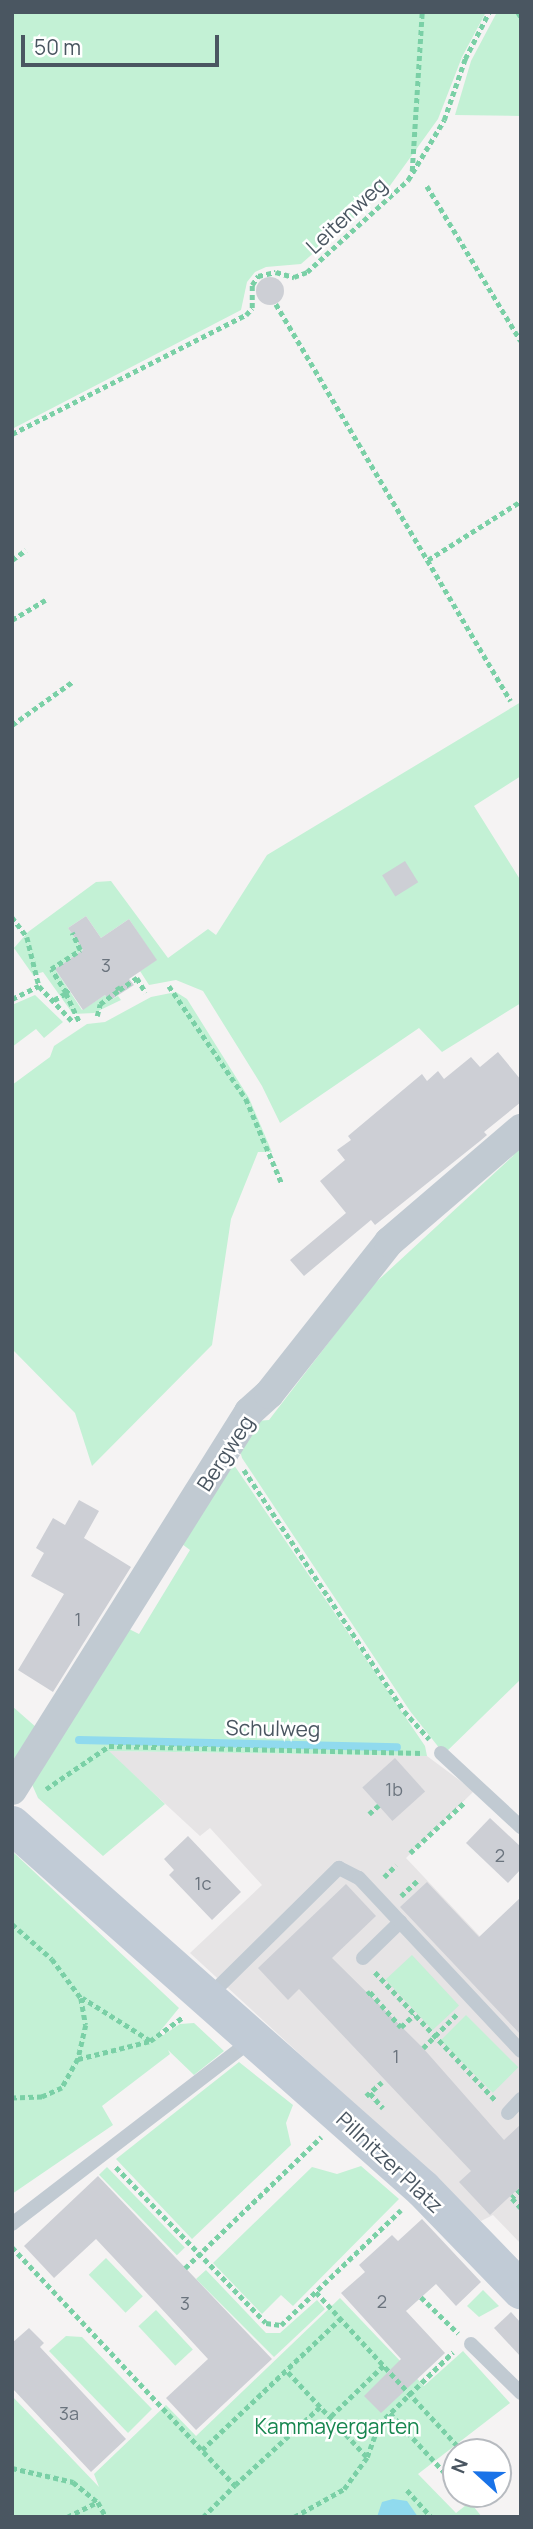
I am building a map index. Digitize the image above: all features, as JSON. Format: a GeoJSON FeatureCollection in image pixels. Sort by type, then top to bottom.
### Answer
{"type":"FeatureCollection","features":[{"type":"Feature","properties":{"kind":"main road","name":"Pillnitzer Platz"},"geometry":{"type":"LineString","coordinates":[[12,1825],[423,2189],[521,2290]]}},
{"type":"Feature","properties":{"kind":"street","name":"Bergweg"},"geometry":{"type":"LineString","coordinates":[[24,1792],[250,1412],[269,1394],[389,1242],[521,1129]]}},
{"type":"Feature","properties":{"kind":"lane"},"geometry":{"type":"LineString","coordinates":[[441,1753],[521,1828]]}},
{"type":"Feature","properties":{"kind":"lane"},"geometry":{"type":"LineString","coordinates":[[206,1998],[339,1868],[359,1878],[521,2052]]}},
{"type":"Feature","properties":{"kind":"lane"},"geometry":{"type":"LineString","coordinates":[[363,1958],[400,1922]]}},
{"type":"Feature","properties":{"kind":"lane"},"geometry":{"type":"LineString","coordinates":[[12,2224],[253,2039]]}},
{"type":"Feature","properties":{"kind":"lane"},"geometry":{"type":"LineString","coordinates":[[508,2113],[521,2099]]}},
{"type":"Feature","properties":{"kind":"lane"},"geometry":{"type":"LineString","coordinates":[[468,2342],[521,2393]]}},
{"type":"Feature","properties":{"kind":"path"},"geometry":{"type":"LineString","coordinates":[[412,172],[422,12]]}},
{"type":"Feature","properties":{"kind":"path","name":"Leitenweg"},"geometry":{"type":"LineString","coordinates":[[12,434],[246,315],[252,308],[252,285],[258,276],[276,272],[294,277],[307,272],[412,172],[444,120],[465,59],[489,12]]}},
{"type":"Feature","properties":{"kind":"path"},"geometry":{"type":"LineString","coordinates":[[518,12],[521,17]]}},
{"type":"Feature","properties":{"kind":"path"},"geometry":{"type":"LineString","coordinates":[[427,186],[521,341]]}},
{"type":"Feature","properties":{"kind":"path"},"geometry":{"type":"LineString","coordinates":[[276,304],[511,701]]}},
{"type":"Feature","properties":{"kind":"path"},"geometry":{"type":"LineString","coordinates":[[428,560],[521,501]]}},
{"type":"Feature","properties":{"kind":"path"},"geometry":{"type":"LineString","coordinates":[[12,560],[26,550]]}},
{"type":"Feature","properties":{"kind":"path"},"geometry":{"type":"LineString","coordinates":[[12,620],[45,600]]}},
{"type":"Feature","properties":{"kind":"path"},"geometry":{"type":"LineString","coordinates":[[12,725],[72,682]]}},
{"type":"Feature","properties":{"kind":"path"},"geometry":{"type":"LineString","coordinates":[[12,918],[27,937],[39,986],[76,1022],[68,991],[51,969],[80,950],[72,933]]}},
{"type":"Feature","properties":{"kind":"path"},"geometry":{"type":"LineString","coordinates":[[97,1016],[100,1004],[118,988],[137,978],[146,993]]}},
{"type":"Feature","properties":{"kind":"path"},"geometry":{"type":"LineString","coordinates":[[12,999],[39,986]]}},
{"type":"Feature","properties":{"kind":"path"},"geometry":{"type":"LineString","coordinates":[[169,986],[246,1099],[282,1184]]}},
{"type":"Feature","properties":{"kind":"path"},"geometry":{"type":"LineString","coordinates":[[54,1000],[68,991]]}},
{"type":"Feature","properties":{"kind":"path"},"geometry":{"type":"LineString","coordinates":[[228,1446],[404,1711],[441,1753]]}},
{"type":"Feature","properties":{"kind":"path","name":"Schulweg"},"geometry":{"type":"LineString","coordinates":[[24,1792],[69,1777],[109,1746],[441,1753]]}},
{"type":"Feature","properties":{"kind":"path"},"geometry":{"type":"LineString","coordinates":[[410,1853],[478,1790]]}},
{"type":"Feature","properties":{"kind":"path"},"geometry":{"type":"LineString","coordinates":[[369,1814],[379,1805]]}},
{"type":"Feature","properties":{"kind":"path"},"geometry":{"type":"LineString","coordinates":[[12,1924],[52,1959],[81,1998],[150,2041]]}},
{"type":"Feature","properties":{"kind":"path"},"geometry":{"type":"LineString","coordinates":[[379,1977],[489,2094]]}},
{"type":"Feature","properties":{"kind":"path"},"geometry":{"type":"LineString","coordinates":[[367,1994],[370,1992],[401,2026],[414,2015]]}},
{"type":"Feature","properties":{"kind":"path"},"geometry":{"type":"LineString","coordinates":[[12,2098],[41,2097],[62,2088],[78,2059],[86,2025],[81,1998]]}},
{"type":"Feature","properties":{"kind":"path"},"geometry":{"type":"LineString","coordinates":[[78,2059],[150,2041],[206,1998]]}},
{"type":"Feature","properties":{"kind":"path"},"geometry":{"type":"LineString","coordinates":[[423,2049],[440,2032]]}},
{"type":"Feature","properties":{"kind":"path"},"geometry":{"type":"LineString","coordinates":[[185,2268],[342,2117]]}},
{"type":"Feature","properties":{"kind":"path"},"geometry":{"type":"LineString","coordinates":[[104,2154],[265,2323],[281,2325],[423,2189]]}},
{"type":"Feature","properties":{"kind":"path"},"geometry":{"type":"LineString","coordinates":[[521,2190],[512,2198],[521,2208]]}},
{"type":"Feature","properties":{"kind":"path"},"geometry":{"type":"LineString","coordinates":[[12,2247],[235,2485]]}},
{"type":"Feature","properties":{"kind":"path"},"geometry":{"type":"LineString","coordinates":[[316,2292],[412,2392],[451,2438]]}},
{"type":"Feature","properties":{"kind":"path"},"geometry":{"type":"LineString","coordinates":[[294,2517],[344,2489],[367,2457],[379,2424],[468,2342],[421,2297]]}},
{"type":"Feature","properties":{"kind":"path"},"geometry":{"type":"LineString","coordinates":[[202,2450],[288,2372],[341,2318]]}},
{"type":"Feature","properties":{"kind":"path"},"geometry":{"type":"LineString","coordinates":[[331,2416],[385,2364]]}},
{"type":"Feature","properties":{"kind":"path"},"geometry":{"type":"LineString","coordinates":[[288,2372],[367,2457]]}},
{"type":"Feature","properties":{"kind":"path"},"geometry":{"type":"LineString","coordinates":[[203,2517],[321,2406]]}},
{"type":"Feature","properties":{"kind":"path"},"geometry":{"type":"LineString","coordinates":[[390,2413],[442,2470]]}},
{"type":"Feature","properties":{"kind":"path"},"geometry":{"type":"LineString","coordinates":[[12,2468],[73,2482],[98,2502],[106,2517]]}},
{"type":"Feature","properties":{"kind":"path"},"geometry":{"type":"LineString","coordinates":[[407,2490],[431,2517]]}},
{"type":"Feature","properties":{"kind":"path"},"geometry":{"type":"LineString","coordinates":[[68,2517],[98,2502]]}},
{"type":"Feature","properties":{"kind":"shaded area"},"geometry":{"type":"Polygon","coordinates":[[[108,1751],[427,1756],[474,1791],[406,1858],[521,1980],[521,2244],[493,2215],[481,2221],[190,1953],[262,1885],[210,1828],[200,1836],[108,1751]]]}},
{"type":"Feature","properties":{"kind":"green space"},"geometry":{"type":"Polygon","coordinates":[[[12,12],[486,12],[462,57],[438,119],[389,187],[301,264],[266,267],[255,272],[247,282],[241,310],[12,429],[12,12]]]}},
{"type":"Feature","properties":{"kind":"green space"},"geometry":{"type":"Polygon","coordinates":[[[497,12],[521,12],[521,116],[455,115],[471,61],[497,12]]]}},
{"type":"Feature","properties":{"kind":"green space"},"geometry":{"type":"Polygon","coordinates":[[[521,702],[521,776],[474,806],[521,881],[521,1003],[442,1052],[419,1028],[280,1123],[262,1086],[203,991],[176,980],[149,985],[140,971],[156,960],[129,919],[101,938],[86,916],[68,928],[83,950],[55,969],[82,1010],[105,995],[109,1001],[118,996],[121,1000],[94,1013],[73,1014],[43,972],[33,975],[14,948],[28,932],[96,882],[111,881],[168,958],[208,929],[216,935],[267,855],[521,702]]]}},
{"type":"Feature","properties":{"kind":"green space"},"geometry":{"type":"Polygon","coordinates":[[[176,992],[187,999],[249,1098],[272,1152],[258,1152],[231,1219],[212,1345],[92,1466],[75,1413],[12,1349],[12,1085],[50,1057],[54,1046],[87,1024],[105,1022],[151,997],[176,992]]]}},
{"type":"Feature","properties":{"kind":"green space"},"geometry":{"type":"Polygon","coordinates":[[[35,995],[63,1022],[44,1038],[36,1029],[12,1047],[12,1005],[35,995]]]}},
{"type":"Feature","properties":{"kind":"green space"},"geometry":{"type":"Polygon","coordinates":[[[521,1139],[521,1679],[444,1754],[410,1711],[242,1458],[239,1447],[257,1421],[269,1420],[372,1286],[513,1156],[521,1139]]]}},
{"type":"Feature","properties":{"kind":"green space"},"geometry":{"type":"Polygon","coordinates":[[[228,1463],[234,1465],[425,1746],[427,1756],[109,1751],[165,1804],[103,1856],[38,1798],[30,1780],[125,1627],[139,1634],[190,1550],[178,1541],[228,1463]]]}},
{"type":"Feature","properties":{"kind":"green space"},"geometry":{"type":"Polygon","coordinates":[[[12,1706],[37,1728],[12,1771],[12,1706]]]}},
{"type":"Feature","properties":{"kind":"green space"},"geometry":{"type":"Polygon","coordinates":[[[12,1851],[179,2008],[157,2035],[159,2038],[180,2024],[194,2023],[224,2051],[194,2075],[168,2050],[170,2054],[102,2106],[113,2125],[12,2194],[12,1851]]]}},
{"type":"Feature","properties":{"kind":"green space"},"geometry":{"type":"Polygon","coordinates":[[[412,1955],[459,2005],[433,2030],[386,1980],[412,1955]]]}},
{"type":"Feature","properties":{"kind":"green space"},"geometry":{"type":"Polygon","coordinates":[[[466,2015],[518,2067],[493,2093],[441,2040],[466,2015]]]}},
{"type":"Feature","properties":{"kind":"green space"},"geometry":{"type":"Polygon","coordinates":[[[239,2062],[293,2105],[286,2123],[291,2145],[192,2239],[116,2159],[239,2062]]]}},
{"type":"Feature","properties":{"kind":"green space"},"geometry":{"type":"Polygon","coordinates":[[[361,2166],[399,2199],[293,2306],[281,2295],[262,2314],[213,2263],[312,2167],[337,2174],[361,2166]]]}},
{"type":"Feature","properties":{"kind":"green space"},"geometry":{"type":"Polygon","coordinates":[[[107,2167],[185,2248],[177,2255],[99,2175],[107,2167]]]}},
{"type":"Feature","properties":{"kind":"green space"},"geometry":{"type":"Polygon","coordinates":[[[106,2258],[143,2296],[126,2313],[89,2275],[106,2258]]]}},
{"type":"Feature","properties":{"kind":"green space"},"geometry":{"type":"Polygon","coordinates":[[[206,2270],[266,2333],[280,2333],[317,2300],[325,2309],[274,2357],[196,2279],[206,2270]]]}},
{"type":"Feature","properties":{"kind":"green space"},"geometry":{"type":"Polygon","coordinates":[[[483,2290],[499,2306],[479,2317],[467,2306],[483,2290]]]}},
{"type":"Feature","properties":{"kind":"green space","name":"Kammayergarten"},"geometry":{"type":"Polygon","coordinates":[[[340,2298],[424,2386],[463,2351],[510,2403],[465,2438],[442,2438],[442,2455],[418,2474],[442,2499],[442,2508],[451,2508],[456,2513],[462,2508],[475,2508],[482,2517],[12,2517],[12,2396],[99,2487],[94,2474],[166,2405],[196,2436],[340,2298]]]}},
{"type":"Feature","properties":{"kind":"green space"},"geometry":{"type":"Polygon","coordinates":[[[156,2310],[193,2349],[175,2366],[138,2326],[156,2310]]]}},
{"type":"Feature","properties":{"kind":"green space"},"geometry":{"type":"Polygon","coordinates":[[[66,2336],[82,2337],[152,2409],[128,2433],[49,2351],[66,2336]]]}},
{"type":"Feature","properties":{"kind":"water"},"geometry":{"type":"Polygon","coordinates":[[[393,2499],[407,2501],[418,2517],[377,2517],[382,2502],[393,2499]]]}},
{"type":"Feature","properties":{"kind":"building"},"geometry":{"type":"Polygon","coordinates":[[[270,277],[280,281],[284,291],[280,301],[270,305],[260,301],[256,291],[260,281],[270,277]]]}},
{"type":"Feature","properties":{"kind":"building"},"geometry":{"type":"Polygon","coordinates":[[[405,861],[418,882],[395,897],[382,875],[405,861]]]}},
{"type":"Feature","properties":{"kind":"building"},"geometry":{"type":"Polygon","coordinates":[[[86,916],[101,938],[129,919],[157,960],[129,979],[134,985],[109,1001],[105,995],[83,1010],[55,969],[83,950],[68,928],[86,916]]]}},
{"type":"Feature","properties":{"kind":"building"},"geometry":{"type":"Polygon","coordinates":[[[498,1052],[521,1080],[521,1102],[484,1132],[487,1135],[480,1141],[375,1225],[371,1220],[304,1276],[290,1260],[346,1213],[320,1181],[345,1160],[337,1150],[351,1140],[348,1136],[422,1074],[427,1081],[438,1071],[444,1079],[471,1057],[480,1067],[498,1052]]]}},
{"type":"Feature","properties":{"kind":"building"},"geometry":{"type":"Polygon","coordinates":[[[79,1500],[99,1511],[84,1538],[131,1567],[53,1692],[18,1670],[64,1594],[31,1576],[44,1553],[36,1548],[53,1518],[65,1525],[79,1500]]]}},
{"type":"Feature","properties":{"kind":"building"},"geometry":{"type":"Polygon","coordinates":[[[395,1758],[425,1791],[392,1821],[362,1787],[395,1758]]]}},
{"type":"Feature","properties":{"kind":"building"},"geometry":{"type":"Polygon","coordinates":[[[490,1818],[521,1847],[521,1869],[508,1883],[466,1843],[490,1818]]]}},
{"type":"Feature","properties":{"kind":"building"},"geometry":{"type":"Polygon","coordinates":[[[188,1836],[241,1892],[212,1920],[169,1875],[174,1870],[164,1859],[188,1836]]]}},
{"type":"Feature","properties":{"kind":"building"},"geometry":{"type":"Polygon","coordinates":[[[427,1882],[479,1937],[521,1897],[521,2035],[400,1907],[427,1882]]]}},
{"type":"Feature","properties":{"kind":"building"},"geometry":{"type":"Polygon","coordinates":[[[346,1884],[376,1916],[332,1958],[423,2048],[504,2140],[521,2124],[521,2186],[490,2215],[459,2182],[471,2171],[299,1989],[288,2000],[258,1968],[346,1884]]]}},
{"type":"Feature","properties":{"kind":"building"},"geometry":{"type":"Polygon","coordinates":[[[98,2176],[272,2359],[196,2430],[166,2398],[208,2359],[159,2306],[96,2239],[54,2278],[24,2246],[98,2176]]]}},
{"type":"Feature","properties":{"kind":"building"},"geometry":{"type":"Polygon","coordinates":[[[422,2219],[481,2282],[456,2306],[436,2284],[406,2311],[445,2353],[381,2413],[364,2396],[401,2359],[341,2293],[365,2272],[359,2265],[392,2235],[398,2241],[422,2219]]]}},
{"type":"Feature","properties":{"kind":"building"},"geometry":{"type":"Polygon","coordinates":[[[511,2312],[521,2323],[521,2357],[494,2328],[511,2312]]]}},
{"type":"Feature","properties":{"kind":"building"},"geometry":{"type":"Polygon","coordinates":[[[29,2328],[44,2343],[40,2347],[126,2439],[91,2472],[12,2388],[12,2343],[29,2328]]]}},
{"type":"Feature","properties":{"kind":"waterway"},"geometry":{"type":"LineString","coordinates":[[79,1740],[397,1747]]}}]}
